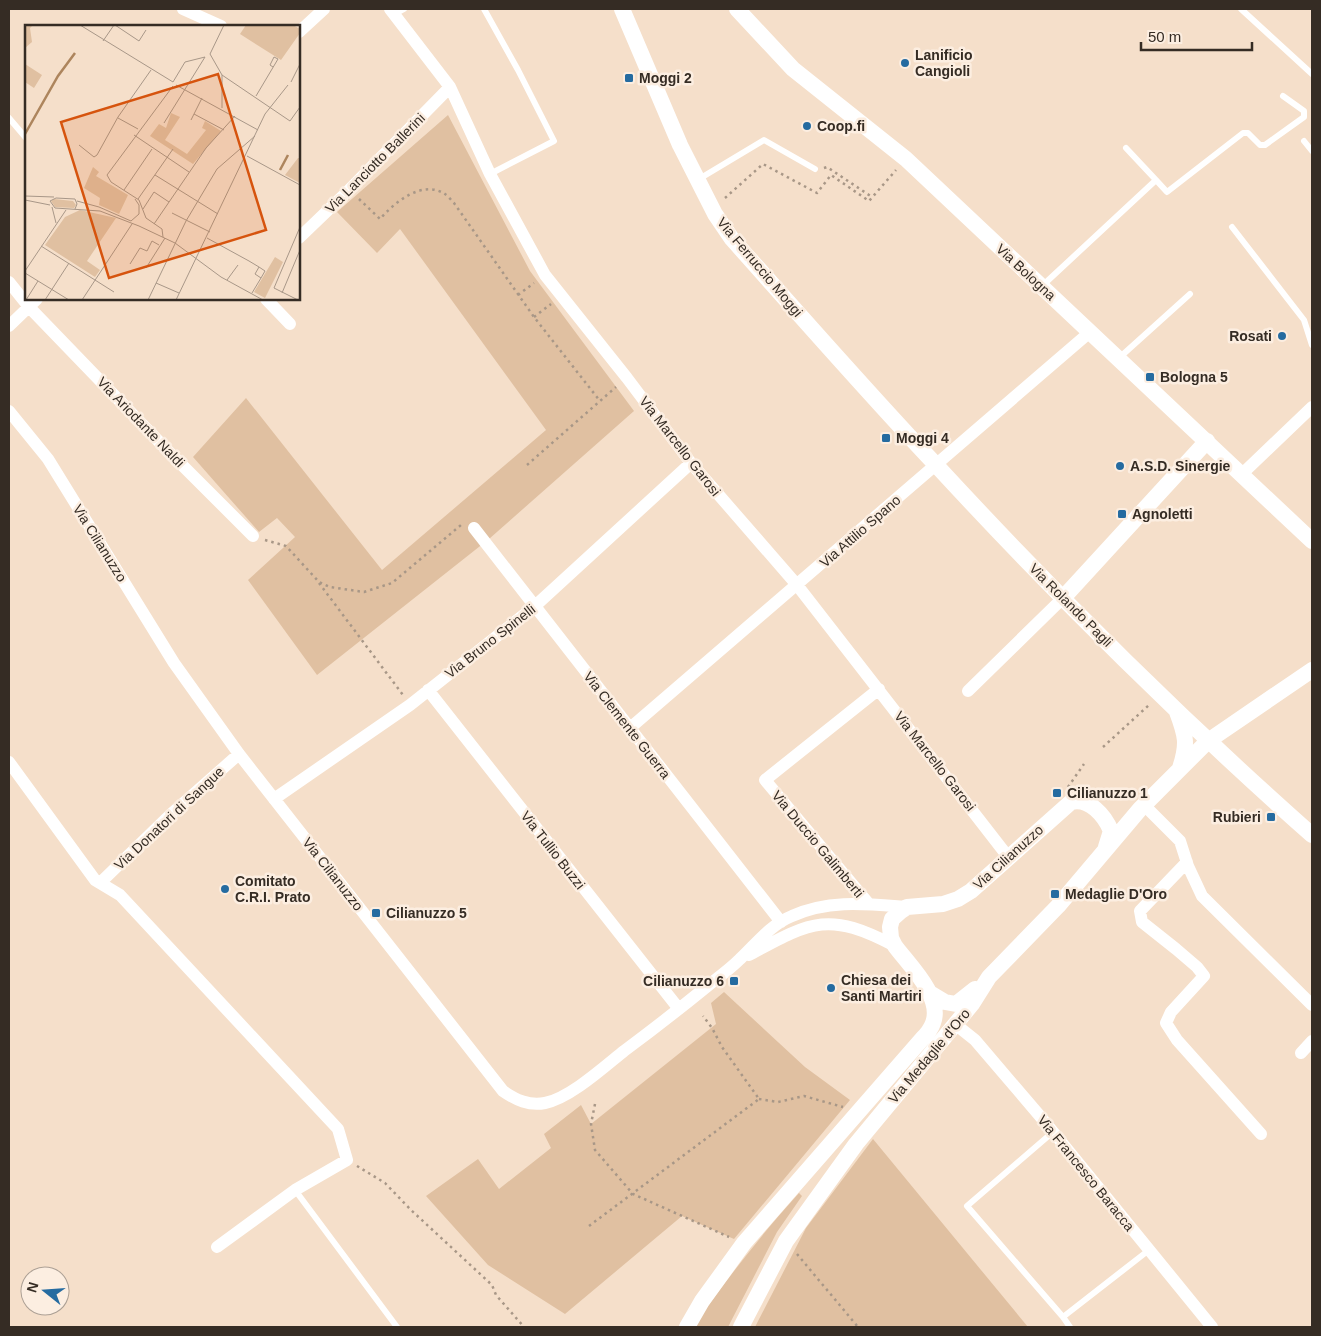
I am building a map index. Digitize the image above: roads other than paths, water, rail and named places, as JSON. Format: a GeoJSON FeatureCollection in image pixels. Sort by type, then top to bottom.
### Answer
{"type":"FeatureCollection","features":[{"type":"Feature","properties":{"kind":"street"},"geometry":{"type":"LineString","coordinates":[[183,9],[219,25]]}},
{"type":"Feature","properties":{"kind":"street"},"geometry":{"type":"LineString","coordinates":[[300,31],[324,9]]}},
{"type":"Feature","properties":{"kind":"street","name":"Via Ferruccio Moggi"},"geometry":{"type":"LineString","coordinates":[[622,9],[680,145],[712,209],[732,240],[936,466]]}},
{"type":"Feature","properties":{"kind":"street","name":"Via Bologna"},"geometry":{"type":"LineString","coordinates":[[737,9],[793,69],[906,160],[1312,541]]}},
{"type":"Feature","properties":{"kind":"street","name":"Via Marcello Garosi"},"geometry":{"type":"LineString","coordinates":[[397,11],[450,87],[490,174],[545,275],[627,378],[690,463],[797,585],[1009,858]]}},
{"type":"Feature","properties":{"kind":"street","name":"Via Lanciotto Ballerini"},"geometry":{"type":"LineString","coordinates":[[300,237],[450,87]]}},
{"type":"Feature","properties":{"kind":"street","name":"Via Ariodante Naldi"},"geometry":{"type":"LineString","coordinates":[[9,282],[25,296]]}},
{"type":"Feature","properties":{"kind":"street"},"geometry":{"type":"LineString","coordinates":[[267,300],[290,324]]}},
{"type":"Feature","properties":{"kind":"street"},"geometry":{"type":"LineString","coordinates":[[9,326],[33,303]]}},
{"type":"Feature","properties":{"kind":"street","name":"Via Ariodante Naldi"},"geometry":{"type":"LineString","coordinates":[[33,303],[253,536]]}},
{"type":"Feature","properties":{"kind":"street","name":"Via Attilio Spano"},"geometry":{"type":"LineString","coordinates":[[630,728],[1090,332]]}},
{"type":"Feature","properties":{"kind":"street"},"geometry":{"type":"LineString","coordinates":[[1242,474],[1312,406]]}},
{"type":"Feature","properties":{"kind":"street","name":"Via Cilianuzzo"},"geometry":{"type":"LineString","coordinates":[[9,411],[48,459],[174,663],[239,754],[503,1091],[511,1097],[538,1104],[555,1100],[581,1085],[679,1009],[740,959],[758,940],[790,916],[811,908],[832,904],[907,907],[943,904],[958,899],[971,891],[1071,802],[1085,802],[1110,819],[1122,820],[1142,807]]}},
{"type":"Feature","properties":{"kind":"street","name":"Via Cilianuzzo"},"geometry":{"type":"LineString","coordinates":[[9,420],[48,459]]}},
{"type":"Feature","properties":{"kind":"street"},"geometry":{"type":"LineString","coordinates":[[968,691],[1063,598],[1207,441]]}},
{"type":"Feature","properties":{"kind":"street","name":"Via Bruno Spinelli"},"geometry":{"type":"LineString","coordinates":[[274,799],[410,705],[535,606],[690,463]]}},
{"type":"Feature","properties":{"kind":"street","name":"Via Rolando Pagli"},"geometry":{"type":"LineString","coordinates":[[936,466],[1063,598],[1160,694],[1208,741],[1312,835]]}},
{"type":"Feature","properties":{"kind":"street","name":"Via Clemente Guerra"},"geometry":{"type":"LineString","coordinates":[[469,525],[535,606],[781,922]]}},
{"type":"Feature","properties":{"kind":"street"},"geometry":{"type":"LineString","coordinates":[[1208,741],[1312,670]]}},
{"type":"Feature","properties":{"kind":"street","name":"Via Duccio Galimberti"},"geometry":{"type":"LineString","coordinates":[[869,904],[765,780],[879,689]]}},
{"type":"Feature","properties":{"kind":"street","name":"Via Tullio Buzzi"},"geometry":{"type":"LineString","coordinates":[[428,690],[679,1009]]}},
{"type":"Feature","properties":{"kind":"street"},"geometry":{"type":"LineString","coordinates":[[1176,708],[1183,727],[1186,749],[1180,768]]}},
{"type":"Feature","properties":{"kind":"street","name":"Via Medaglie d'Oro"},"geometry":{"type":"LineString","coordinates":[[741,1327],[786,1241],[856,1144],[972,1004],[989,977],[1058,906],[1142,807],[1208,741]]}},
{"type":"Feature","properties":{"kind":"street","name":"Via Donatori di Sangue"},"geometry":{"type":"LineString","coordinates":[[100,883],[170,815],[239,754]]}},
{"type":"Feature","properties":{"kind":"street"},"geometry":{"type":"LineString","coordinates":[[9,762],[95,880],[120,895],[338,1129],[347,1160],[295,1190],[217,1247]]}},
{"type":"Feature","properties":{"kind":"street"},"geometry":{"type":"LineString","coordinates":[[1142,807],[1180,841],[1202,896],[1312,1005]]}},
{"type":"Feature","properties":{"kind":"street"},"geometry":{"type":"LineString","coordinates":[[1100,814],[1111,831],[1105,849]]}},
{"type":"Feature","properties":{"kind":"street"},"geometry":{"type":"LineString","coordinates":[[1187,862],[1140,911],[1142,922],[1197,967],[1204,976],[1171,1012],[1166,1023],[1177,1040],[1261,1134]]}},
{"type":"Feature","properties":{"kind":"street"},"geometry":{"type":"LineString","coordinates":[[907,907],[896,915],[890,923],[890,933],[895,946],[930,992],[945,1002],[956,1004],[989,977]]}},
{"type":"Feature","properties":{"kind":"street","name":"Via Cilianuzzo"},"geometry":{"type":"LineString","coordinates":[[740,959],[789,933],[815,924],[849,927],[873,935],[895,946]]}},
{"type":"Feature","properties":{"kind":"street","name":"Via Medaglie d'Oro"},"geometry":{"type":"LineString","coordinates":[[687,1327],[702,1301],[744,1243],[930,1029],[935,1016],[934,1002],[930,992]]}},
{"type":"Feature","properties":{"kind":"street","name":"Via Francesco Baracca"},"geometry":{"type":"LineString","coordinates":[[955,1024],[974,1040],[1053,1132],[1212,1327]]}},
{"type":"Feature","properties":{"kind":"street"},"geometry":{"type":"LineString","coordinates":[[1301,1053],[1312,1041]]}},
{"type":"Feature","properties":{"kind":"lane"},"geometry":{"type":"LineString","coordinates":[[484,9],[554,141],[490,174]]}},
{"type":"Feature","properties":{"kind":"lane"},"geometry":{"type":"LineString","coordinates":[[1241,9],[1312,74]]}},
{"type":"Feature","properties":{"kind":"lane"},"geometry":{"type":"LineString","coordinates":[[1126,148],[1167,192],[1244,133],[1248,133],[1260,145],[1265,145],[1304,117],[1304,111],[1283,96]]}},
{"type":"Feature","properties":{"kind":"lane"},"geometry":{"type":"LineString","coordinates":[[9,118],[25,137]]}},
{"type":"Feature","properties":{"kind":"lane"},"geometry":{"type":"LineString","coordinates":[[698,180],[764,140],[815,169]]}},
{"type":"Feature","properties":{"kind":"lane"},"geometry":{"type":"LineString","coordinates":[[1304,141],[1312,151]]}},
{"type":"Feature","properties":{"kind":"lane"},"geometry":{"type":"LineString","coordinates":[[1042,287],[1156,180]]}},
{"type":"Feature","properties":{"kind":"lane"},"geometry":{"type":"LineString","coordinates":[[1232,227],[1304,320],[1312,345]]}},
{"type":"Feature","properties":{"kind":"lane"},"geometry":{"type":"LineString","coordinates":[[1118,358],[1190,294]]}},
{"type":"Feature","properties":{"kind":"lane"},"geometry":{"type":"LineString","coordinates":[[1053,1132],[967,1206],[1070,1327]]}},
{"type":"Feature","properties":{"kind":"lane"},"geometry":{"type":"LineString","coordinates":[[295,1190],[397,1327]]}},
{"type":"Feature","properties":{"kind":"lane"},"geometry":{"type":"LineString","coordinates":[[1063,1317],[1149,1250]]}},
{"type":"Feature","properties":{"kind":"place","name":"Lanificio Cangioli"},"geometry":{"type":"Point","coordinates":[905,63]}},
{"type":"Feature","properties":{"kind":"place","name":"Moggi 2"},"geometry":{"type":"Point","coordinates":[629,78]}},
{"type":"Feature","properties":{"kind":"place","name":"Coop.fi"},"geometry":{"type":"Point","coordinates":[807,126]}},
{"type":"Feature","properties":{"kind":"place","name":"Rosati"},"geometry":{"type":"Point","coordinates":[1282,336]}},
{"type":"Feature","properties":{"kind":"place","name":"Bologna 5"},"geometry":{"type":"Point","coordinates":[1150,377]}},
{"type":"Feature","properties":{"kind":"place","name":"Moggi 4"},"geometry":{"type":"Point","coordinates":[886,438]}},
{"type":"Feature","properties":{"kind":"place","name":"A.S.D. Sinergie"},"geometry":{"type":"Point","coordinates":[1120,466]}},
{"type":"Feature","properties":{"kind":"place","name":"Agnoletti"},"geometry":{"type":"Point","coordinates":[1122,514]}},
{"type":"Feature","properties":{"kind":"place","name":"Cilianuzzo 1"},"geometry":{"type":"Point","coordinates":[1057,793]}},
{"type":"Feature","properties":{"kind":"place","name":"Rubieri"},"geometry":{"type":"Point","coordinates":[1271,817]}},
{"type":"Feature","properties":{"kind":"place","name":"Comitato C.R.I. Prato"},"geometry":{"type":"Point","coordinates":[225,889]}},
{"type":"Feature","properties":{"kind":"place","name":"Medaglie D'Oro"},"geometry":{"type":"Point","coordinates":[1055,894]}},
{"type":"Feature","properties":{"kind":"place","name":"Cilianuzzo 5"},"geometry":{"type":"Point","coordinates":[376,913]}},
{"type":"Feature","properties":{"kind":"place","name":"Cilianuzzo 6"},"geometry":{"type":"Point","coordinates":[734,981]}},
{"type":"Feature","properties":{"kind":"place","name":"Chiesa dei Santi Martiri"},"geometry":{"type":"Point","coordinates":[831,988]}}]}
